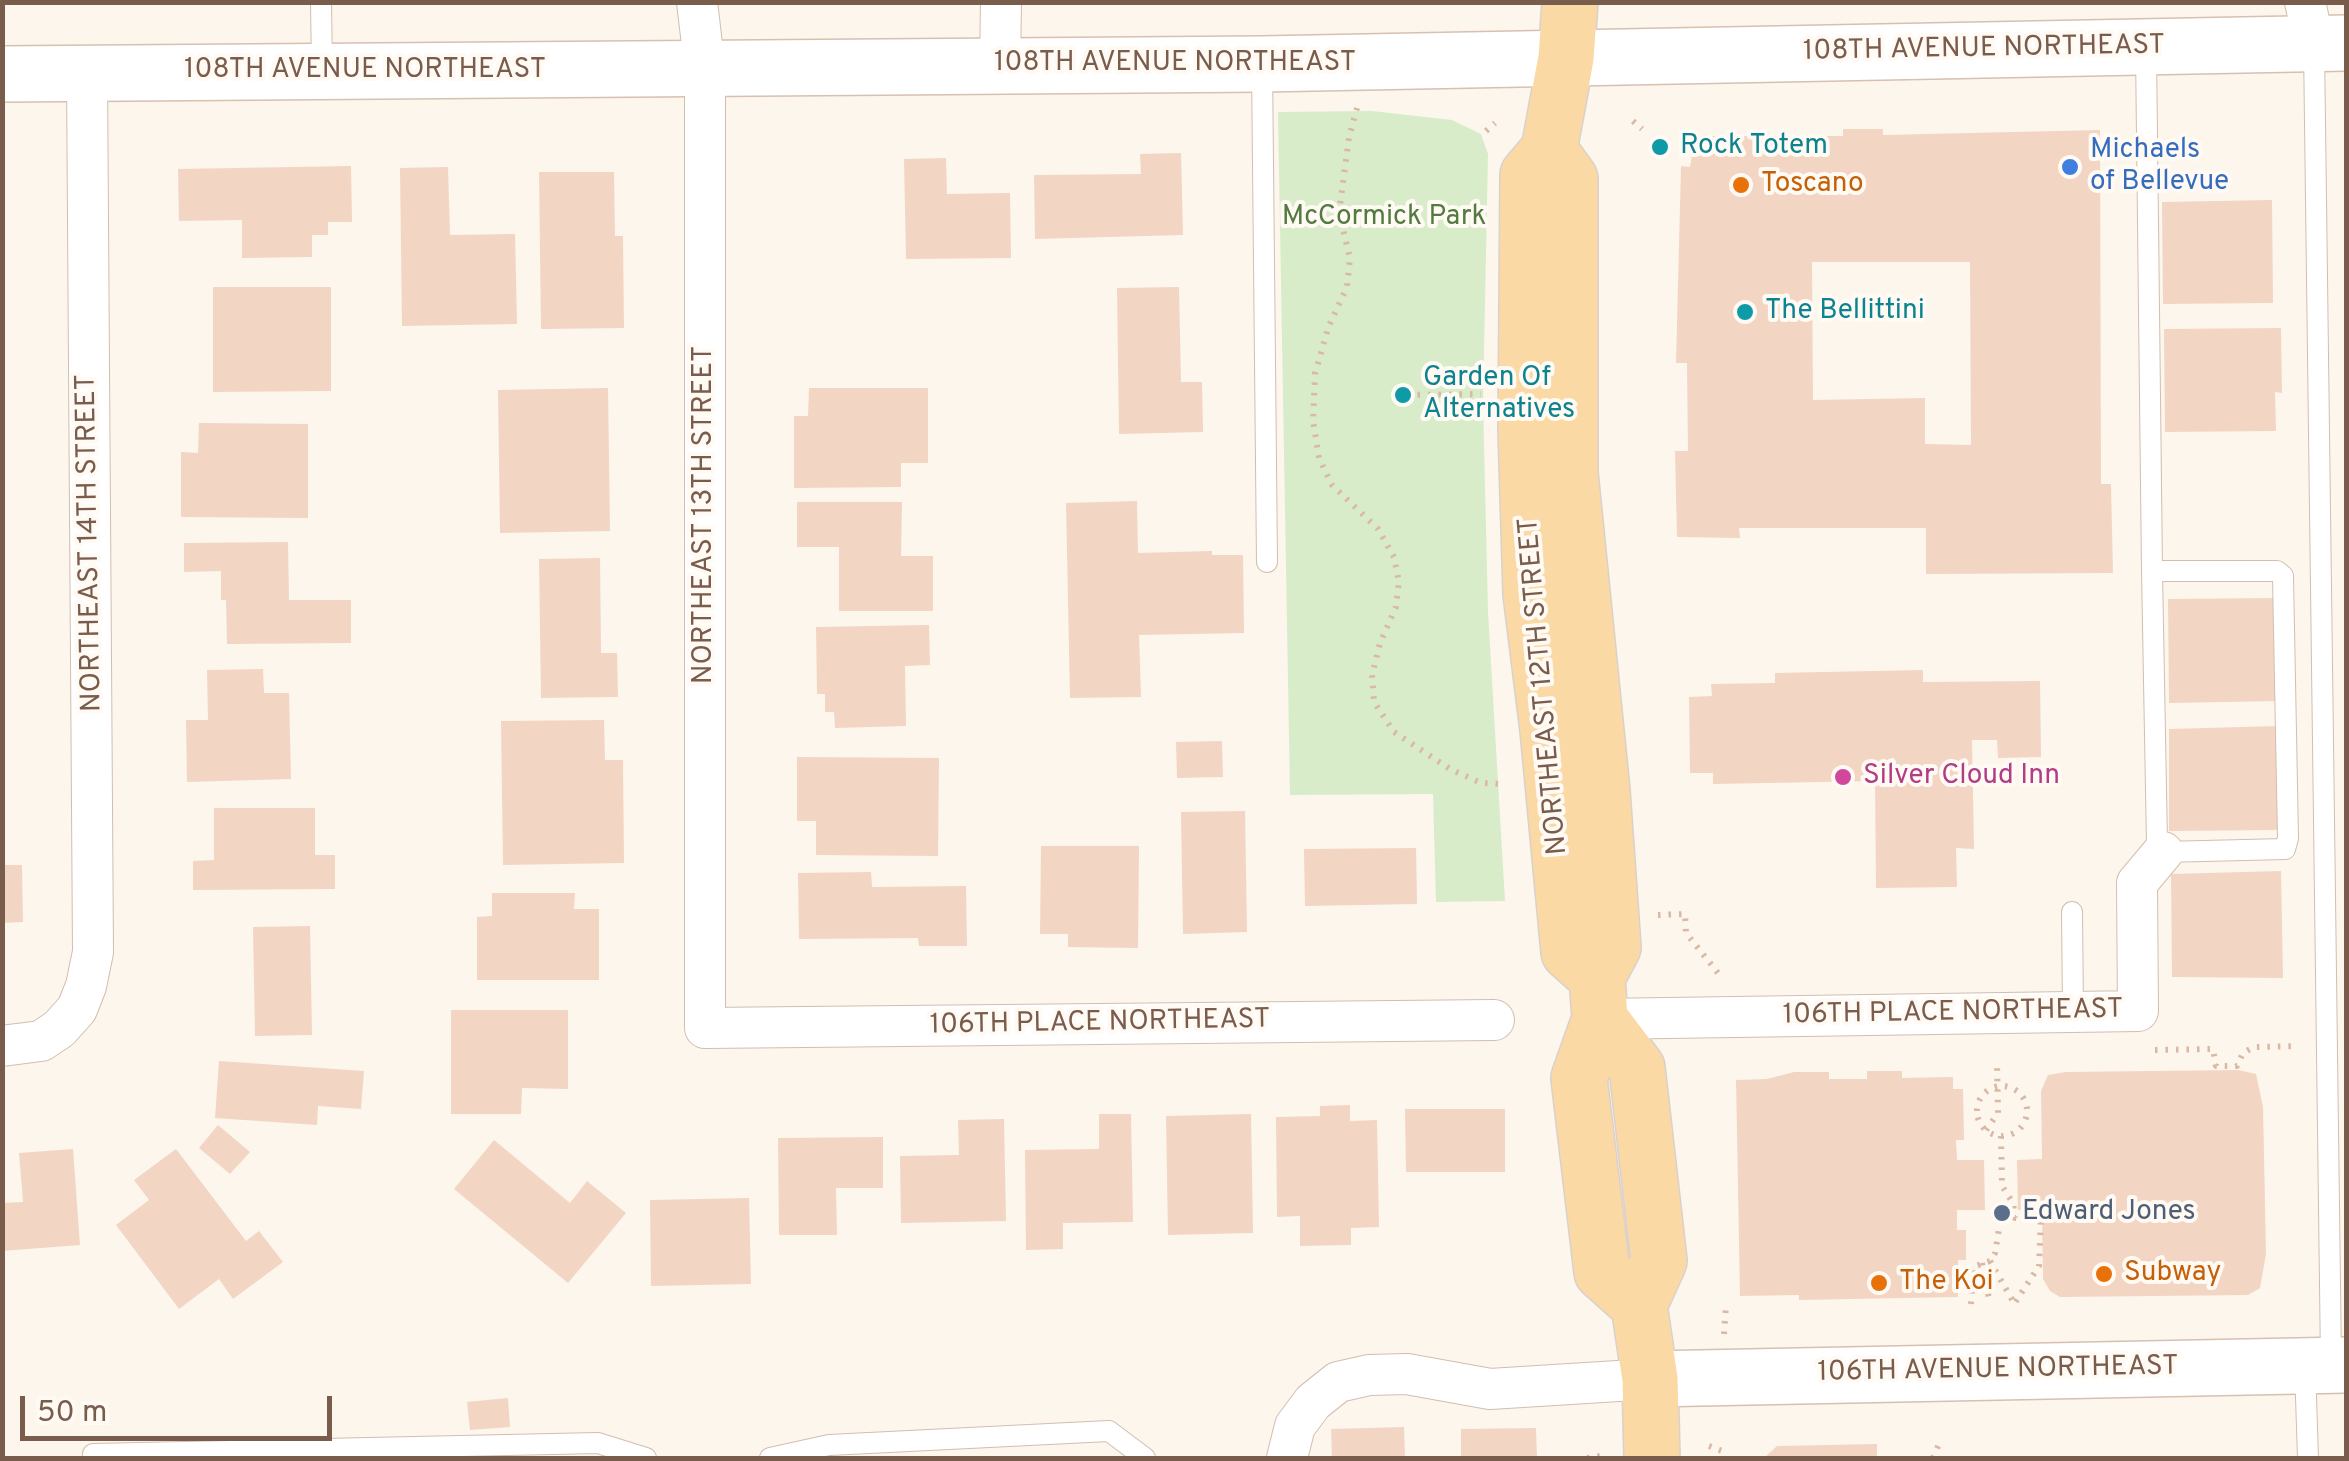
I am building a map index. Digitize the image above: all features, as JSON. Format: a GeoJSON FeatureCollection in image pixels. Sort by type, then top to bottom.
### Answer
{"type":"FeatureCollection","features":[{"type":"Feature","properties":{"kind":"main road","name":"NORTHEAST 12TH STREET"},"geometry":{"type":"LineString","coordinates":[[1570,2],[1566,58],[1550,150],[1528,175],[1526,430],[1531,594],[1569,952],[1599,998]]}},
{"type":"Feature","properties":{"kind":"main road","name":"108TH AVENUE NORTHEAST"},"geometry":{"type":"LineString","coordinates":[[2,74],[1262,64],[2146,47],[2322,30]]}},
{"type":"Feature","properties":{"kind":"main road"},"geometry":{"type":"LineString","coordinates":[[1599,998],[1579,1078],[1602,1272],[1638,1306],[1650,1379],[1626,1457]]}},
{"type":"Feature","properties":{"kind":"main road","name":"106TH AVENUE NORTHEAST"},"geometry":{"type":"LineString","coordinates":[[1650,1379],[2328,1365]]}},
{"type":"Feature","properties":{"kind":"street","name":"NORTHEAST 13TH STREET"},"geometry":{"type":"LineString","coordinates":[[698,2],[705,70],[705,1028]]}},
{"type":"Feature","properties":{"kind":"street"},"geometry":{"type":"LineString","coordinates":[[1000,65],[1001,2]]}},
{"type":"Feature","properties":{"kind":"street","name":"NORTHEAST 14TH STREET"},"geometry":{"type":"LineString","coordinates":[[2,1046],[41,1041],[77,1010],[93,952],[86,74]]}},
{"type":"Feature","properties":{"kind":"street","name":"106TH PLACE NORTHEAST"},"geometry":{"type":"LineString","coordinates":[[1599,998],[2138,1011],[2137,884],[2162,852]]}},
{"type":"Feature","properties":{"kind":"street","name":"106TH PLACE NORTHEAST"},"geometry":{"type":"LineString","coordinates":[[705,1028],[1494,1020]]}},
{"type":"Feature","properties":{"kind":"street"},"geometry":{"type":"LineString","coordinates":[[1286,1458],[1295,1426],[1314,1402],[1338,1382],[1370,1375],[1407,1374],[1490,1388],[1650,1379]]}},
{"type":"Feature","properties":{"kind":"lane"},"geometry":{"type":"LineString","coordinates":[[321,2],[322,70]]}},
{"type":"Feature","properties":{"kind":"lane"},"geometry":{"type":"LineString","coordinates":[[2308,1458],[2328,1365],[2322,30]]}},
{"type":"Feature","properties":{"kind":"lane"},"geometry":{"type":"LineString","coordinates":[[2146,47],[2152,571],[2158,844],[2162,852],[2285,849],[2288,838],[2283,576],[2278,571],[2152,571]]}},
{"type":"Feature","properties":{"kind":"lane"},"geometry":{"type":"LineString","coordinates":[[1262,64],[1267,562]]}},
{"type":"Feature","properties":{"kind":"lane"},"geometry":{"type":"LineString","coordinates":[[2072,912],[2072,1012]]}},
{"type":"Feature","properties":{"kind":"lane"},"geometry":{"type":"LineString","coordinates":[[770,1458],[829,1445],[1109,1430],[1146,1458]]}},
{"type":"Feature","properties":{"kind":"lane"},"geometry":{"type":"LineString","coordinates":[[93,1458],[93,1454],[598,1443],[646,1458]]}},
{"type":"Feature","properties":{"kind":"path"},"geometry":{"type":"LineString","coordinates":[[1358,107],[1349,137],[1339,213],[1350,258],[1347,287],[1328,328],[1315,374],[1313,421],[1318,458],[1332,485],[1378,529],[1394,557],[1399,582],[1396,607],[1380,643],[1372,675],[1374,702],[1394,732],[1450,769],[1481,783],[1501,784]]}},
{"type":"Feature","properties":{"kind":"path"},"geometry":{"type":"LineString","coordinates":[[1633,121],[1642,129]]}},
{"type":"Feature","properties":{"kind":"path"},"geometry":{"type":"LineString","coordinates":[[1486,132],[1494,123]]}},
{"type":"Feature","properties":{"kind":"path"},"geometry":{"type":"LineString","coordinates":[[1407,395],[1488,394]]}},
{"type":"Feature","properties":{"kind":"path"},"geometry":{"type":"LineString","coordinates":[[1652,916],[1686,914],[1686,933],[1721,976]]}},
{"type":"Feature","properties":{"kind":"path"},"geometry":{"type":"LineString","coordinates":[[2158,1050],[2213,1049],[2216,1066],[2237,1066],[2244,1053],[2254,1047],[2309,1046]]}},
{"type":"Feature","properties":{"kind":"path"},"geometry":{"type":"LineString","coordinates":[[1986,1130],[1998,1113],[1998,1061]]}},
{"type":"Feature","properties":{"kind":"path"},"geometry":{"type":"LineString","coordinates":[[2013,1089],[2020,1094],[2026,1109],[2022,1125],[2009,1135],[1986,1130],[1978,1117],[1979,1102],[1990,1090],[2013,1089]]}},
{"type":"Feature","properties":{"kind":"path"},"geometry":{"type":"LineString","coordinates":[[1986,1262],[2014,1304],[2041,1256],[2041,1218],[2015,1218],[2013,1203],[2002,1186],[2001,1136]]}},
{"type":"Feature","properties":{"kind":"path"},"geometry":{"type":"LineString","coordinates":[[1990,1304],[1986,1262],[1999,1230]]}},
{"type":"Feature","properties":{"kind":"path"},"geometry":{"type":"LineString","coordinates":[[1971,1304],[1973,1266],[1986,1262]]}},
{"type":"Feature","properties":{"kind":"path"},"geometry":{"type":"LineString","coordinates":[[1724,1339],[1726,1305]]}},
{"type":"Feature","properties":{"kind":"path"},"geometry":{"type":"LineString","coordinates":[[1934,1458],[1939,1444]]}},
{"type":"Feature","properties":{"kind":"path"},"geometry":{"type":"LineString","coordinates":[[1709,1446],[1722,1451]]}},
{"type":"Feature","properties":{"kind":"path"},"geometry":{"type":"LineString","coordinates":[[1587,1458],[1626,1457]]}},
{"type":"Feature","properties":{"kind":"green space","name":"McCormick Park"},"geometry":{"type":"Polygon","coordinates":[[[1372,111],[1452,120],[1481,134],[1488,154],[1483,401],[1488,612],[1505,901],[1436,902],[1433,794],[1290,795],[1278,112],[1372,111]]]}},
{"type":"Feature","properties":{"kind":"building","name":"The Bellittini"},"geometry":{"type":"Polygon","coordinates":[[[1843,129],[1883,129],[1883,135],[2100,130],[2101,484],[2111,484],[2113,573],[1926,574],[1926,528],[1739,528],[1740,538],[1677,537],[1675,451],[1688,451],[1687,363],[1676,363],[1681,166],[1690,167],[1693,150],[1712,136],[1843,136],[1843,129]],[[1812,262],[1813,400],[1925,398],[1925,444],[1971,445],[1970,262],[1812,262]]]}},
{"type":"Feature","properties":{"kind":"building"},"geometry":{"type":"Polygon","coordinates":[[[1181,153],[1183,235],[1035,239],[1034,175],[1141,174],[1140,154],[1181,153]]]}},
{"type":"Feature","properties":{"kind":"building"},"geometry":{"type":"Polygon","coordinates":[[[946,158],[947,194],[1010,193],[1011,258],[906,259],[904,159],[946,158]]]}},
{"type":"Feature","properties":{"kind":"building"},"geometry":{"type":"Polygon","coordinates":[[[351,166],[352,222],[328,222],[328,235],[312,235],[312,257],[242,258],[242,220],[179,221],[178,169],[351,166]]]}},
{"type":"Feature","properties":{"kind":"building"},"geometry":{"type":"Polygon","coordinates":[[[448,167],[450,235],[515,234],[517,324],[402,326],[400,168],[448,167]]]}},
{"type":"Feature","properties":{"kind":"building"},"geometry":{"type":"Polygon","coordinates":[[[539,172],[614,172],[615,236],[623,236],[624,328],[541,329],[539,172]]]}},
{"type":"Feature","properties":{"kind":"building"},"geometry":{"type":"Polygon","coordinates":[[[2272,200],[2273,303],[2163,304],[2162,202],[2272,200]]]}},
{"type":"Feature","properties":{"kind":"building"},"geometry":{"type":"Polygon","coordinates":[[[213,287],[331,287],[331,391],[213,392],[213,287]]]}},
{"type":"Feature","properties":{"kind":"building"},"geometry":{"type":"Polygon","coordinates":[[[1179,287],[1181,382],[1202,382],[1203,432],[1119,434],[1117,288],[1179,287]]]}},
{"type":"Feature","properties":{"kind":"building"},"geometry":{"type":"Polygon","coordinates":[[[2281,328],[2282,393],[2275,392],[2276,431],[2165,432],[2164,329],[2281,328]]]}},
{"type":"Feature","properties":{"kind":"building"},"geometry":{"type":"Polygon","coordinates":[[[608,388],[610,531],[500,533],[498,390],[608,388]]]}},
{"type":"Feature","properties":{"kind":"building"},"geometry":{"type":"Polygon","coordinates":[[[809,388],[928,388],[928,463],[901,463],[901,487],[794,488],[794,416],[808,416],[809,388]]]}},
{"type":"Feature","properties":{"kind":"building"},"geometry":{"type":"Polygon","coordinates":[[[199,423],[308,424],[308,518],[181,517],[181,452],[198,453],[199,423]]]}},
{"type":"Feature","properties":{"kind":"building"},"geometry":{"type":"Polygon","coordinates":[[[1137,501],[1138,553],[1212,551],[1212,555],[1243,555],[1244,633],[1139,635],[1141,697],[1070,698],[1066,503],[1137,501]]]}},
{"type":"Feature","properties":{"kind":"building"},"geometry":{"type":"Polygon","coordinates":[[[797,502],[902,502],[901,556],[933,556],[933,611],[839,611],[839,547],[797,547],[797,502]]]}},
{"type":"Feature","properties":{"kind":"building"},"geometry":{"type":"Polygon","coordinates":[[[288,542],[289,600],[351,600],[351,643],[227,644],[221,571],[184,572],[184,543],[288,542]]]}},
{"type":"Feature","properties":{"kind":"building"},"geometry":{"type":"Polygon","coordinates":[[[600,558],[601,653],[617,653],[618,697],[541,698],[539,559],[600,558]]]}},
{"type":"Feature","properties":{"kind":"building"},"geometry":{"type":"Polygon","coordinates":[[[2277,598],[2280,701],[2169,703],[2168,599],[2277,598]]]}},
{"type":"Feature","properties":{"kind":"building"},"geometry":{"type":"Polygon","coordinates":[[[929,625],[930,665],[905,666],[906,726],[835,728],[834,712],[825,712],[825,694],[817,694],[816,627],[929,625]]]}},
{"type":"Feature","properties":{"kind":"building"},"geometry":{"type":"Polygon","coordinates":[[[263,669],[264,693],[289,693],[291,779],[187,782],[186,720],[208,720],[207,670],[263,669]]]}},
{"type":"Feature","properties":{"kind":"building","name":"Silver Cloud Inn"},"geometry":{"type":"Polygon","coordinates":[[[1923,670],[1923,682],[2040,681],[2041,757],[1998,758],[1997,740],[1972,740],[1974,849],[1956,848],[1957,887],[1876,888],[1875,781],[1713,784],[1713,773],[1690,773],[1689,697],[1712,696],[1711,684],[1775,683],[1775,673],[1923,670]]]}},
{"type":"Feature","properties":{"kind":"building"},"geometry":{"type":"Polygon","coordinates":[[[604,720],[605,760],[623,760],[624,863],[503,865],[501,721],[604,720]]]}},
{"type":"Feature","properties":{"kind":"building"},"geometry":{"type":"Polygon","coordinates":[[[2279,726],[2280,830],[2169,831],[2169,729],[2279,726]]]}},
{"type":"Feature","properties":{"kind":"building"},"geometry":{"type":"Polygon","coordinates":[[[1222,741],[1223,777],[1177,778],[1176,742],[1222,741]]]}},
{"type":"Feature","properties":{"kind":"building"},"geometry":{"type":"Polygon","coordinates":[[[797,757],[939,758],[938,856],[816,855],[816,821],[797,821],[797,757]]]}},
{"type":"Feature","properties":{"kind":"building"},"geometry":{"type":"Polygon","coordinates":[[[214,808],[315,808],[315,855],[335,855],[335,889],[193,890],[193,861],[214,860],[214,808]]]}},
{"type":"Feature","properties":{"kind":"building"},"geometry":{"type":"Polygon","coordinates":[[[1245,811],[1247,932],[1183,934],[1181,812],[1245,811]]]}},
{"type":"Feature","properties":{"kind":"building"},"geometry":{"type":"Polygon","coordinates":[[[1041,846],[1139,846],[1138,948],[1068,947],[1068,934],[1040,934],[1041,846]]]}},
{"type":"Feature","properties":{"kind":"building"},"geometry":{"type":"Polygon","coordinates":[[[1416,848],[1417,904],[1305,906],[1304,849],[1416,848]]]}},
{"type":"Feature","properties":{"kind":"building"},"geometry":{"type":"Polygon","coordinates":[[[2,865],[22,865],[23,922],[2,923],[2,865]]]}},
{"type":"Feature","properties":{"kind":"building"},"geometry":{"type":"Polygon","coordinates":[[[2281,871],[2283,978],[2172,977],[2171,874],[2281,871]]]}},
{"type":"Feature","properties":{"kind":"building"},"geometry":{"type":"Polygon","coordinates":[[[871,872],[872,887],[966,886],[967,946],[919,946],[918,938],[799,939],[798,873],[871,872]]]}},
{"type":"Feature","properties":{"kind":"building"},"geometry":{"type":"Polygon","coordinates":[[[492,893],[575,893],[574,909],[599,909],[599,980],[477,980],[477,917],[492,916],[492,893]]]}},
{"type":"Feature","properties":{"kind":"building"},"geometry":{"type":"Polygon","coordinates":[[[310,926],[312,1035],[255,1036],[253,927],[310,926]]]}},
{"type":"Feature","properties":{"kind":"building"},"geometry":{"type":"Polygon","coordinates":[[[451,1010],[568,1010],[568,1089],[522,1088],[521,1114],[451,1114],[451,1010]]]}},
{"type":"Feature","properties":{"kind":"building"},"geometry":{"type":"Polygon","coordinates":[[[219,1061],[364,1071],[361,1109],[318,1106],[317,1125],[215,1118],[219,1061]]]}},
{"type":"Feature","properties":{"kind":"building"},"geometry":{"type":"Polygon","coordinates":[[[2238,1070],[2256,1074],[2263,1107],[2266,1254],[2260,1288],[2248,1295],[2060,1297],[2050,1291],[2043,1279],[2042,1210],[2018,1210],[2017,1160],[2042,1159],[2041,1091],[2048,1075],[2238,1070]]]}},
{"type":"Feature","properties":{"kind":"building"},"geometry":{"type":"Polygon","coordinates":[[[1867,1071],[1902,1071],[1902,1078],[1953,1077],[1953,1089],[1963,1089],[1964,1140],[1956,1140],[1957,1160],[1984,1160],[1985,1210],[1957,1210],[1957,1230],[1966,1230],[1966,1260],[1958,1260],[1958,1297],[1799,1300],[1799,1295],[1740,1296],[1736,1080],[1767,1079],[1794,1072],[1829,1072],[1829,1079],[1867,1079],[1867,1071]]]}},
{"type":"Feature","properties":{"kind":"building"},"geometry":{"type":"Polygon","coordinates":[[[1350,1105],[1350,1121],[1377,1120],[1379,1227],[1351,1228],[1351,1245],[1300,1246],[1300,1216],[1277,1217],[1276,1117],[1320,1116],[1320,1106],[1350,1105]]]}},
{"type":"Feature","properties":{"kind":"building"},"geometry":{"type":"Polygon","coordinates":[[[1405,1109],[1505,1109],[1505,1172],[1406,1172],[1405,1109]]]}},
{"type":"Feature","properties":{"kind":"building"},"geometry":{"type":"Polygon","coordinates":[[[1099,1114],[1131,1114],[1133,1222],[1063,1223],[1063,1249],[1026,1250],[1025,1150],[1099,1149],[1099,1114]]]}},
{"type":"Feature","properties":{"kind":"building"},"geometry":{"type":"Polygon","coordinates":[[[1251,1114],[1253,1233],[1168,1235],[1166,1116],[1251,1114]]]}},
{"type":"Feature","properties":{"kind":"building"},"geometry":{"type":"Polygon","coordinates":[[[1004,1119],[1006,1221],[901,1223],[900,1156],[959,1155],[958,1120],[1004,1119]]]}},
{"type":"Feature","properties":{"kind":"building"},"geometry":{"type":"Polygon","coordinates":[[[218,1125],[250,1152],[230,1174],[199,1148],[218,1125]]]}},
{"type":"Feature","properties":{"kind":"building"},"geometry":{"type":"Polygon","coordinates":[[[883,1137],[883,1188],[836,1188],[837,1235],[779,1235],[778,1138],[883,1137]]]}},
{"type":"Feature","properties":{"kind":"building"},"geometry":{"type":"Polygon","coordinates":[[[494,1140],[570,1203],[587,1181],[626,1213],[568,1283],[454,1189],[494,1140]]]}},
{"type":"Feature","properties":{"kind":"building"},"geometry":{"type":"Polygon","coordinates":[[[73,1149],[80,1245],[2,1251],[2,1203],[23,1202],[19,1153],[73,1149]]]}},
{"type":"Feature","properties":{"kind":"building"},"geometry":{"type":"Polygon","coordinates":[[[176,1149],[246,1241],[259,1231],[283,1262],[233,1299],[219,1279],[179,1309],[116,1225],[149,1200],[134,1180],[176,1149]]]}},
{"type":"Feature","properties":{"kind":"building"},"geometry":{"type":"Polygon","coordinates":[[[749,1198],[751,1284],[651,1286],[650,1200],[749,1198]]]}},
{"type":"Feature","properties":{"kind":"building"},"geometry":{"type":"Polygon","coordinates":[[[508,1398],[510,1427],[470,1430],[467,1402],[508,1398]]]}},
{"type":"Feature","properties":{"kind":"building"},"geometry":{"type":"Polygon","coordinates":[[[1404,1427],[1405,1458],[1332,1458],[1331,1429],[1404,1427]]]}},
{"type":"Feature","properties":{"kind":"building"},"geometry":{"type":"Polygon","coordinates":[[[1536,1428],[1537,1458],[1461,1458],[1461,1429],[1536,1428]]]}},
{"type":"Feature","properties":{"kind":"building"},"geometry":{"type":"Polygon","coordinates":[[[1877,1444],[1877,1458],[1764,1458],[1777,1446],[1877,1444]]]}},
{"type":"Feature","properties":{"kind":"place","name":"Rock Totem"},"geometry":{"type":"Point","coordinates":[1660,147]}},
{"type":"Feature","properties":{"kind":"place","name":"Michaels of Bellevue"},"geometry":{"type":"Point","coordinates":[2070,167]}},
{"type":"Feature","properties":{"kind":"place","name":"Toscano"},"geometry":{"type":"Point","coordinates":[1741,185]}},
{"type":"Feature","properties":{"kind":"place","name":"The Bellittini"},"geometry":{"type":"Point","coordinates":[1745,312]}},
{"type":"Feature","properties":{"kind":"place","name":"Garden Of Alternatives"},"geometry":{"type":"Point","coordinates":[1403,395]}},
{"type":"Feature","properties":{"kind":"place","name":"Silver Cloud Inn"},"geometry":{"type":"Point","coordinates":[1843,777]}},
{"type":"Feature","properties":{"kind":"place","name":"Edward Jones"},"geometry":{"type":"Point","coordinates":[2002,1213]}},
{"type":"Feature","properties":{"kind":"place","name":"Subway"},"geometry":{"type":"Point","coordinates":[2104,1274]}},
{"type":"Feature","properties":{"kind":"place","name":"The Koi"},"geometry":{"type":"Point","coordinates":[1879,1283]}}]}
